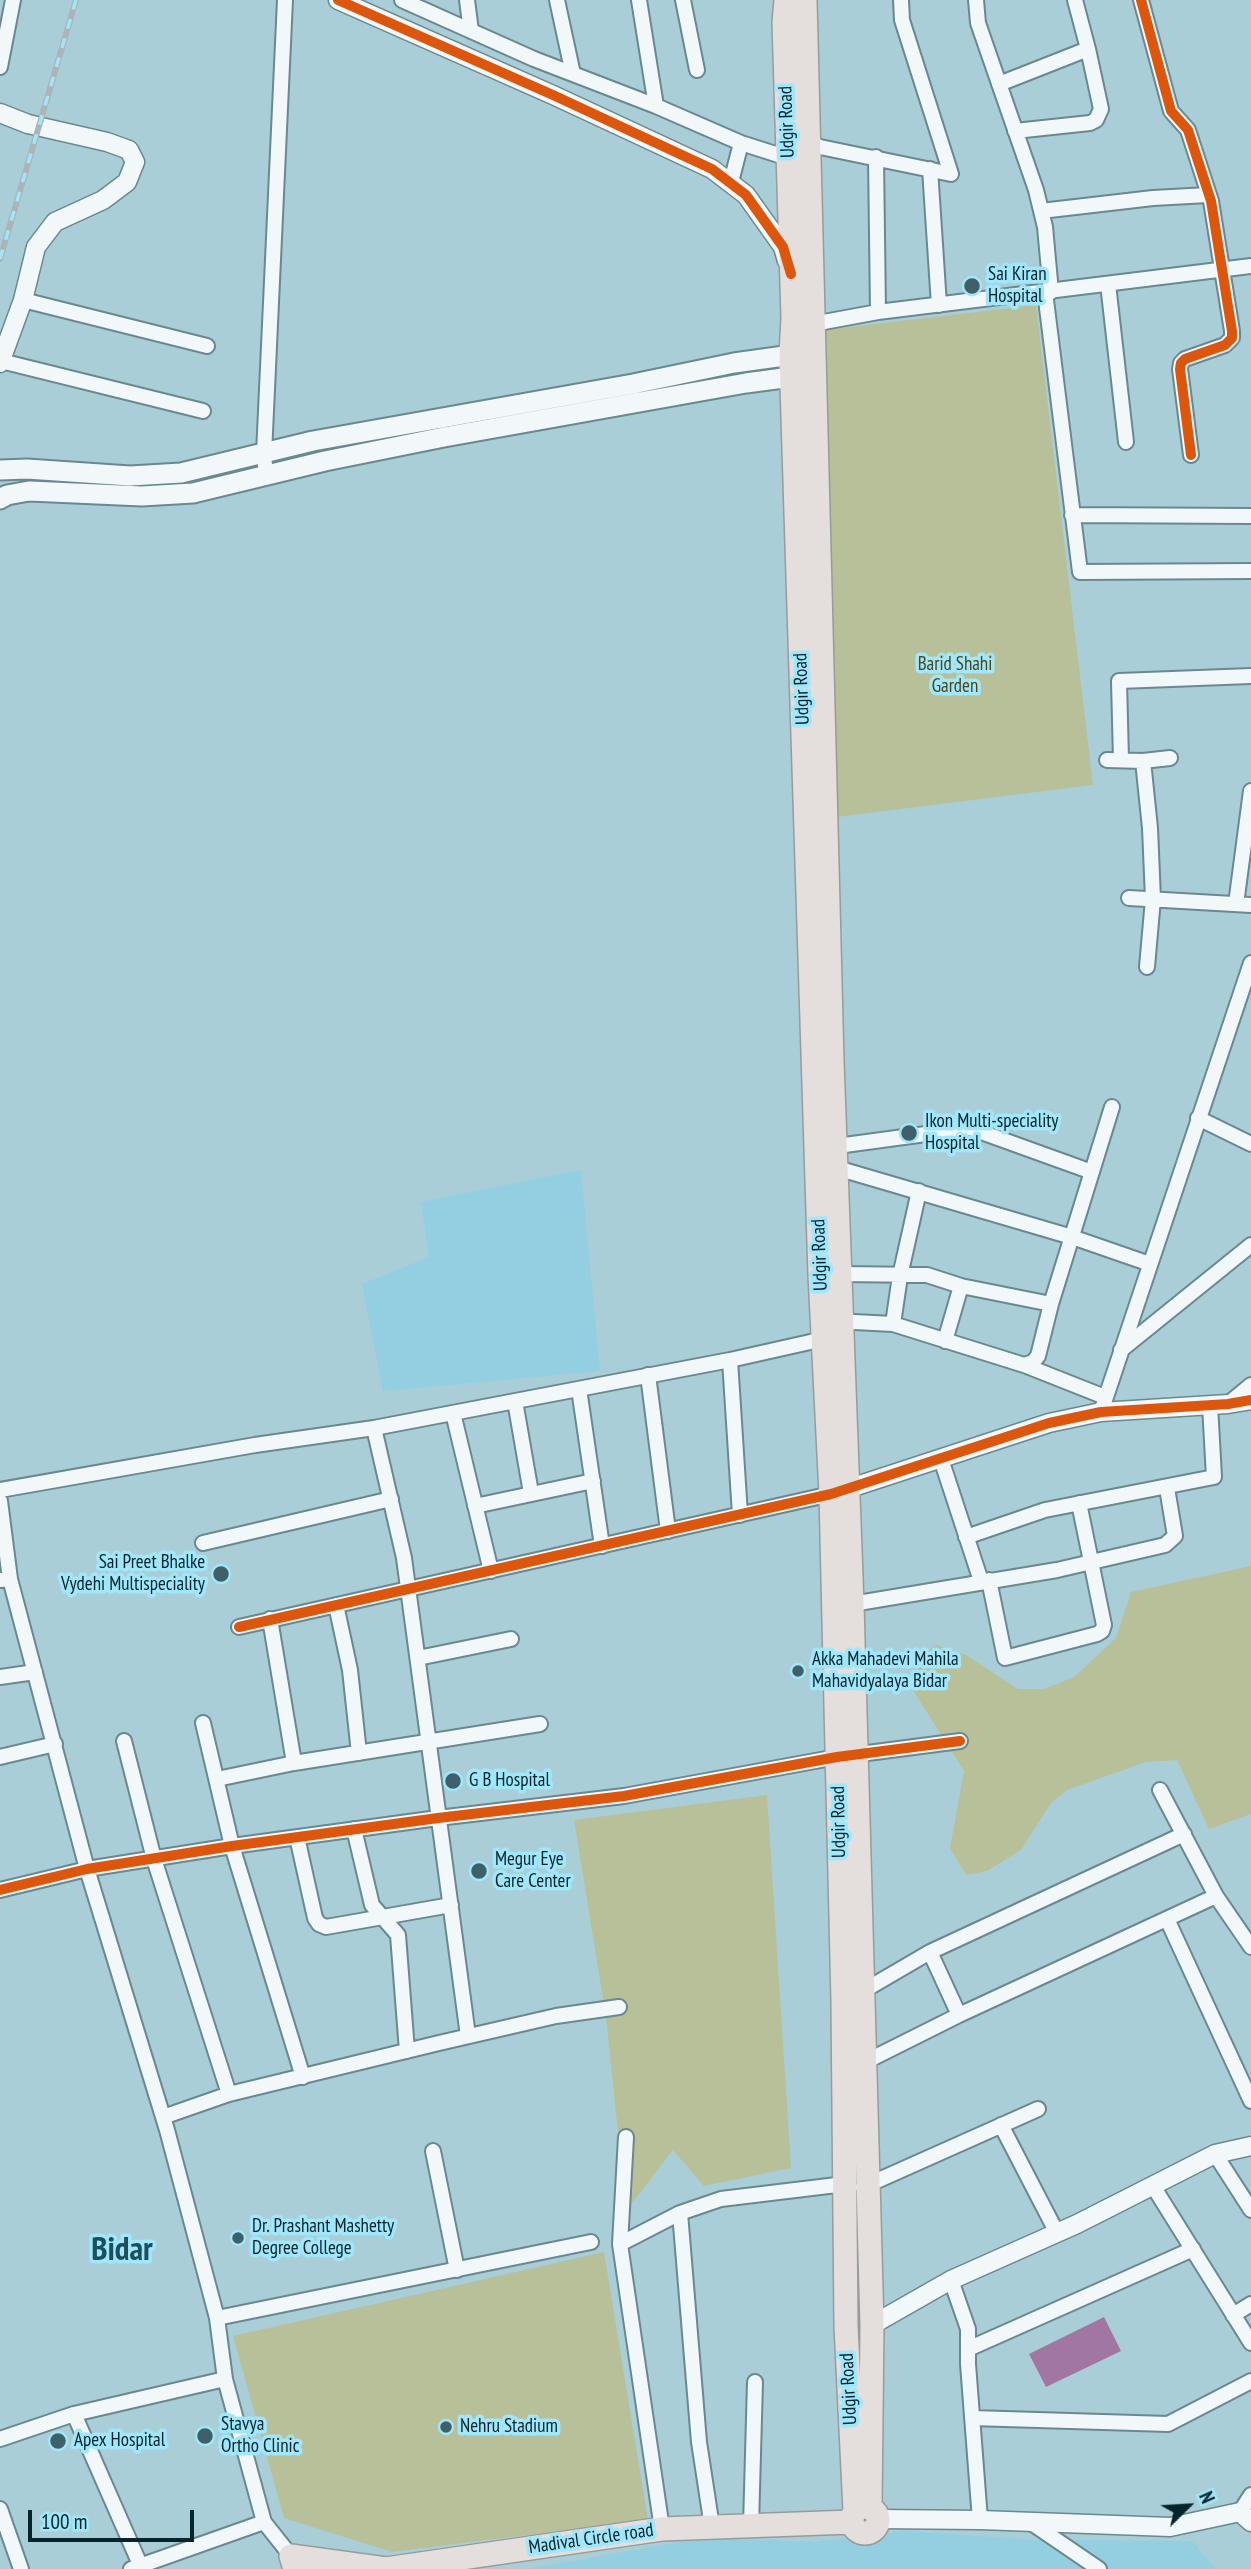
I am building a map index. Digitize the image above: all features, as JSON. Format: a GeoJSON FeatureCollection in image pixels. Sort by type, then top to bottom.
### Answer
{"type":"FeatureCollection","features":[{"type":"Feature","properties":{"kind":"highway","name":"Udgir Road"},"geometry":{"type":"LineString","coordinates":[[786,0],[784,22],[791,274],[793,318],[803,364],[847,1756],[852,1997],[852,2188],[846,2326],[864,2515]]}},
{"type":"Feature","properties":{"kind":"highway","name":"Udgir Road"},"geometry":{"type":"LineString","coordinates":[[803,364],[813,324],[805,0]]}},
{"type":"Feature","properties":{"kind":"highway","name":"Udgir Road"},"geometry":{"type":"LineString","coordinates":[[826,1156],[840,1274],[833,1329]]}},
{"type":"Feature","properties":{"kind":"highway","name":"Udgir Road"},"geometry":{"type":"LineString","coordinates":[[839,1491],[852,1604],[847,1756]]}},
{"type":"Feature","properties":{"kind":"highway","name":"Udgir Road"},"geometry":{"type":"LineString","coordinates":[[852,1997],[863,2063],[852,2188],[872,2325],[864,2515]]}},
{"type":"Feature","properties":{"kind":"highway","name":"Madival Circle road"},"geometry":{"type":"LineString","coordinates":[[293,2562],[386,2569],[662,2529],[751,2526],[864,2515]]}},
{"type":"Feature","properties":{"kind":"main road"},"geometry":{"type":"LineString","coordinates":[[0,470],[27,469],[130,476],[181,474],[313,442],[429,419],[803,364]]}},
{"type":"Feature","properties":{"kind":"main road"},"geometry":{"type":"LineString","coordinates":[[2,492],[142,496],[193,494],[325,461],[803,364]]}},
{"type":"Feature","properties":{"kind":"street"},"geometry":{"type":"LineString","coordinates":[[0,67],[13,0]]}},
{"type":"Feature","properties":{"kind":"street"},"geometry":{"type":"LineString","coordinates":[[265,477],[285,0]]}},
{"type":"Feature","properties":{"kind":"street"},"geometry":{"type":"LineString","coordinates":[[338,0],[553,95],[712,170],[746,195],[783,247],[791,274]]}},
{"type":"Feature","properties":{"kind":"street"},"geometry":{"type":"LineString","coordinates":[[402,0],[741,143],[788,158]]}},
{"type":"Feature","properties":{"kind":"street"},"geometry":{"type":"LineString","coordinates":[[467,0],[471,31]]}},
{"type":"Feature","properties":{"kind":"street"},"geometry":{"type":"LineString","coordinates":[[557,0],[573,74]]}},
{"type":"Feature","properties":{"kind":"street"},"geometry":{"type":"LineString","coordinates":[[639,0],[656,106]]}},
{"type":"Feature","properties":{"kind":"street"},"geometry":{"type":"LineString","coordinates":[[683,0],[697,70]]}},
{"type":"Feature","properties":{"kind":"street"},"geometry":{"type":"LineString","coordinates":[[788,132],[820,147],[951,174],[902,20],[901,0]]}},
{"type":"Feature","properties":{"kind":"street"},"geometry":{"type":"LineString","coordinates":[[976,0],[978,23],[1045,227],[1048,292],[1080,572],[1251,571]]}},
{"type":"Feature","properties":{"kind":"street"},"geometry":{"type":"LineString","coordinates":[[1015,131],[1090,123],[1096,120],[1101,109],[1075,0]]}},
{"type":"Feature","properties":{"kind":"street"},"geometry":{"type":"LineString","coordinates":[[1141,0],[1171,111],[1188,130],[1211,201],[1232,338],[1225,345],[1185,359],[1180,369],[1191,455]]}},
{"type":"Feature","properties":{"kind":"street"},"geometry":{"type":"LineString","coordinates":[[999,84],[1088,49]]}},
{"type":"Feature","properties":{"kind":"street"},"geometry":{"type":"LineString","coordinates":[[0,113],[28,124],[107,142],[129,150],[135,162],[127,182],[103,200],[55,222],[36,247],[23,300],[0,362],[204,411]]}},
{"type":"Feature","properties":{"kind":"street"},"geometry":{"type":"LineString","coordinates":[[731,182],[741,143]]}},
{"type":"Feature","properties":{"kind":"street"},"geometry":{"type":"LineString","coordinates":[[876,157],[878,312]]}},
{"type":"Feature","properties":{"kind":"street"},"geometry":{"type":"LineString","coordinates":[[930,169],[939,305]]}},
{"type":"Feature","properties":{"kind":"street"},"geometry":{"type":"LineString","coordinates":[[1041,211],[1153,198],[1208,195]]}},
{"type":"Feature","properties":{"kind":"street"},"geometry":{"type":"LineString","coordinates":[[813,324],[878,312],[1251,266]]}},
{"type":"Feature","properties":{"kind":"street"},"geometry":{"type":"LineString","coordinates":[[1108,285],[1126,442]]}},
{"type":"Feature","properties":{"kind":"street"},"geometry":{"type":"LineString","coordinates":[[23,300],[207,346]]}},
{"type":"Feature","properties":{"kind":"street"},"geometry":{"type":"LineString","coordinates":[[1072,515],[1251,516]]}},
{"type":"Feature","properties":{"kind":"street"},"geometry":{"type":"LineString","coordinates":[[1170,758],[1114,760],[1118,681],[1251,676]]}},
{"type":"Feature","properties":{"kind":"street"},"geometry":{"type":"LineString","coordinates":[[1143,761],[1150,828],[1153,899],[1147,967]]}},
{"type":"Feature","properties":{"kind":"street"},"geometry":{"type":"LineString","coordinates":[[1129,898],[1244,904],[1251,791]]}},
{"type":"Feature","properties":{"kind":"street"},"geometry":{"type":"LineString","coordinates":[[1103,1404],[1251,963]]}},
{"type":"Feature","properties":{"kind":"street"},"geometry":{"type":"LineString","coordinates":[[1024,1365],[1033,1362],[1038,1356],[1051,1304],[1112,1107]]}},
{"type":"Feature","properties":{"kind":"street"},"geometry":{"type":"LineString","coordinates":[[1198,1118],[1251,1144]]}},
{"type":"Feature","properties":{"kind":"street"},"geometry":{"type":"LineString","coordinates":[[826,1156],[970,1128],[1092,1172]]}},
{"type":"Feature","properties":{"kind":"street"},"geometry":{"type":"LineString","coordinates":[[826,1156],[919,1191],[1072,1237],[1150,1264]]}},
{"type":"Feature","properties":{"kind":"street"},"geometry":{"type":"LineString","coordinates":[[894,1324],[900,1276],[919,1191]]}},
{"type":"Feature","properties":{"kind":"street"},"geometry":{"type":"LineString","coordinates":[[1121,1350],[1251,1245]]}},
{"type":"Feature","properties":{"kind":"street"},"geometry":{"type":"LineString","coordinates":[[840,1274],[927,1275],[961,1286],[1051,1304]]}},
{"type":"Feature","properties":{"kind":"street"},"geometry":{"type":"LineString","coordinates":[[945,1340],[961,1286]]}},
{"type":"Feature","properties":{"kind":"street"},"geometry":{"type":"LineString","coordinates":[[0,1490],[255,1445],[374,1428],[730,1360],[833,1329],[894,1324],[1024,1365],[1103,1404]]}},
{"type":"Feature","properties":{"kind":"street"},"geometry":{"type":"LineString","coordinates":[[730,1360],[740,1515]]}},
{"type":"Feature","properties":{"kind":"street"},"geometry":{"type":"LineString","coordinates":[[648,1375],[667,1531]]}},
{"type":"Feature","properties":{"kind":"street"},"geometry":{"type":"LineString","coordinates":[[1219,1404],[1251,1385]]}},
{"type":"Feature","properties":{"kind":"street"},"geometry":{"type":"LineString","coordinates":[[579,1389],[602,1546]]}},
{"type":"Feature","properties":{"kind":"street"},"geometry":{"type":"LineString","coordinates":[[239,1627],[839,1491],[1103,1404],[1219,1404],[1251,1400]]}},
{"type":"Feature","properties":{"kind":"street"},"geometry":{"type":"LineString","coordinates":[[515,1401],[531,1493]]}},
{"type":"Feature","properties":{"kind":"street"},"geometry":{"type":"LineString","coordinates":[[966,1537],[1045,1510],[1214,1477],[1219,1404]]}},
{"type":"Feature","properties":{"kind":"street"},"geometry":{"type":"LineString","coordinates":[[453,1413],[491,1571]]}},
{"type":"Feature","properties":{"kind":"street"},"geometry":{"type":"LineString","coordinates":[[374,1428],[408,1589],[468,2036]]}},
{"type":"Feature","properties":{"kind":"street"},"geometry":{"type":"LineString","coordinates":[[940,1459],[966,1537],[985,1581],[1005,1657],[1102,1631],[1104,1625],[1079,1503]]}},
{"type":"Feature","properties":{"kind":"street"},"geometry":{"type":"LineString","coordinates":[[475,1506],[593,1481]]}},
{"type":"Feature","properties":{"kind":"street"},"geometry":{"type":"LineString","coordinates":[[852,1604],[1091,1562],[1165,1545],[1175,1536],[1167,1488]]}},
{"type":"Feature","properties":{"kind":"street"},"geometry":{"type":"LineString","coordinates":[[203,1543],[391,1499]]}},
{"type":"Feature","properties":{"kind":"street"},"geometry":{"type":"LineString","coordinates":[[0,1501],[5,1580],[36,1672],[87,1869],[163,2118],[217,2318],[225,2379],[264,2522],[293,2562]]}},
{"type":"Feature","properties":{"kind":"street"},"geometry":{"type":"LineString","coordinates":[[336,1605],[350,1670],[359,1753]]}},
{"type":"Feature","properties":{"kind":"street"},"geometry":{"type":"LineString","coordinates":[[270,1619],[294,1763]]}},
{"type":"Feature","properties":{"kind":"street"},"geometry":{"type":"LineString","coordinates":[[418,1658],[511,1639]]}},
{"type":"Feature","properties":{"kind":"street"},"geometry":{"type":"LineString","coordinates":[[0,1677],[36,1672]]}},
{"type":"Feature","properties":{"kind":"street"},"geometry":{"type":"LineString","coordinates":[[203,1723],[232,1846],[303,2077]]}},
{"type":"Feature","properties":{"kind":"street"},"geometry":{"type":"LineString","coordinates":[[217,1779],[294,1763],[540,1724]]}},
{"type":"Feature","properties":{"kind":"street"},"geometry":{"type":"LineString","coordinates":[[124,1741],[154,1859],[229,2094]]}},
{"type":"Feature","properties":{"kind":"street"},"geometry":{"type":"LineString","coordinates":[[0,1890],[87,1869],[232,1846],[624,1796],[847,1756],[960,1741]]}},
{"type":"Feature","properties":{"kind":"street"},"geometry":{"type":"LineString","coordinates":[[0,1757],[55,1744]]}},
{"type":"Feature","properties":{"kind":"street"},"geometry":{"type":"LineString","coordinates":[[1160,1790],[1216,1896],[1251,1947]]}},
{"type":"Feature","properties":{"kind":"street"},"geometry":{"type":"LineString","coordinates":[[354,1829],[372,1905],[398,1935],[407,2051]]}},
{"type":"Feature","properties":{"kind":"street"},"geometry":{"type":"LineString","coordinates":[[852,1997],[930,1952],[1184,1834]]}},
{"type":"Feature","properties":{"kind":"street"},"geometry":{"type":"LineString","coordinates":[[297,1837],[315,1918],[319,1924],[326,1927],[451,1905]]}},
{"type":"Feature","properties":{"kind":"street"},"geometry":{"type":"LineString","coordinates":[[863,2063],[959,2015],[1216,1896]]}},
{"type":"Feature","properties":{"kind":"street"},"geometry":{"type":"LineString","coordinates":[[1167,1919],[1251,2101]]}},
{"type":"Feature","properties":{"kind":"street"},"geometry":{"type":"LineString","coordinates":[[930,1952],[959,2015]]}},
{"type":"Feature","properties":{"kind":"street"},"geometry":{"type":"LineString","coordinates":[[163,2118],[229,2094],[556,2016],[619,2007]]}},
{"type":"Feature","properties":{"kind":"street"},"geometry":{"type":"LineString","coordinates":[[620,2244],[680,2213],[722,2199],[852,2188],[1038,2109]]}},
{"type":"Feature","properties":{"kind":"street"},"geometry":{"type":"LineString","coordinates":[[1001,2125],[1057,2233]]}},
{"type":"Feature","properties":{"kind":"street"},"geometry":{"type":"LineString","coordinates":[[626,2137],[620,2244],[662,2529]]}},
{"type":"Feature","properties":{"kind":"street"},"geometry":{"type":"LineString","coordinates":[[872,2325],[951,2280],[1057,2233],[1215,2154],[1251,2146]]}},
{"type":"Feature","properties":{"kind":"street"},"geometry":{"type":"LineString","coordinates":[[433,2151],[457,2270]]}},
{"type":"Feature","properties":{"kind":"street"},"geometry":{"type":"LineString","coordinates":[[1215,2154],[1251,2210]]}},
{"type":"Feature","properties":{"kind":"street"},"geometry":{"type":"LineString","coordinates":[[1153,2186],[1251,2343]]}},
{"type":"Feature","properties":{"kind":"street"},"geometry":{"type":"LineString","coordinates":[[680,2213],[699,2442],[712,2527]]}},
{"type":"Feature","properties":{"kind":"street"},"geometry":{"type":"LineString","coordinates":[[217,2318],[592,2242]]}},
{"type":"Feature","properties":{"kind":"street"},"geometry":{"type":"LineString","coordinates":[[968,2349],[1193,2249]]}},
{"type":"Feature","properties":{"kind":"street"},"geometry":{"type":"LineString","coordinates":[[951,2280],[968,2329],[979,2519]]}},
{"type":"Feature","properties":{"kind":"street"},"geometry":{"type":"LineString","coordinates":[[1233,2315],[1251,2304]]}},
{"type":"Feature","properties":{"kind":"street"},"geometry":{"type":"LineString","coordinates":[[0,2440],[74,2414],[225,2379]]}},
{"type":"Feature","properties":{"kind":"street"},"geometry":{"type":"LineString","coordinates":[[972,2418],[1168,2424],[1251,2381]]}},
{"type":"Feature","properties":{"kind":"street"},"geometry":{"type":"LineString","coordinates":[[751,2526],[754,2382]]}},
{"type":"Feature","properties":{"kind":"street"},"geometry":{"type":"LineString","coordinates":[[74,2414],[138,2568],[264,2522]]}},
{"type":"Feature","properties":{"kind":"street"},"geometry":{"type":"LineString","coordinates":[[864,2515],[1170,2527],[1246,2517],[1251,2495]]}},
{"type":"Feature","properties":{"kind":"street"},"geometry":{"type":"LineString","coordinates":[[0,2509],[21,2569]]}},
{"type":"Feature","properties":{"kind":"street"},"geometry":{"type":"LineString","coordinates":[[1030,2522],[1099,2569]]}},
{"type":"Feature","properties":{"kind":"shaded area"},"geometry":{"type":"Polygon","coordinates":[[[581,1170],[600,1371],[383,1391],[362,1284],[429,1257],[421,1202],[581,1170]]]}},
{"type":"Feature","properties":{"kind":"shaded area"},"geometry":{"type":"Polygon","coordinates":[[[1104,2317],[1121,2351],[1046,2387],[1029,2354],[1104,2317]]]}},
{"type":"Feature","properties":{"kind":"shaded area"},"geometry":{"type":"Polygon","coordinates":[[[906,2531],[1037,2540],[1192,2541],[1216,2569],[525,2569],[704,2538],[816,2542],[906,2531]]]}},
{"type":"Feature","properties":{"kind":"green space","name":"Barid Shahi Garden"},"geometry":{"type":"Polygon","coordinates":[[[1036,305],[1093,785],[837,817],[815,331],[1036,305]]]}},
{"type":"Feature","properties":{"kind":"green space"},"geometry":{"type":"Polygon","coordinates":[[[1251,1566],[1251,1814],[1209,1829],[1177,1760],[1146,1762],[1067,1790],[1051,1803],[1021,1850],[987,1871],[966,1875],[950,1848],[964,1771],[911,1687],[914,1660],[936,1645],[966,1655],[1018,1689],[1044,1689],[1074,1677],[1116,1638],[1131,1592],[1251,1566]]]}},
{"type":"Feature","properties":{"kind":"green space"},"geometry":{"type":"Polygon","coordinates":[[[767,1795],[791,2168],[704,2186],[673,2150],[626,2211],[606,2017],[574,1820],[767,1795]]]}},
{"type":"Feature","properties":{"kind":"green space","name":"Nehru Stadium"},"geometry":{"type":"Polygon","coordinates":[[[604,2252],[648,2520],[392,2552],[284,2518],[233,2336],[604,2252]]]}},
{"type":"Feature","properties":{"kind":"railway"},"geometry":{"type":"LineString","coordinates":[[0,259],[76,0]]}},
{"type":"Feature","properties":{"kind":"cycle path"},"geometry":{"type":"LineString","coordinates":[[338,0],[712,169],[746,195],[783,247],[791,274]]}},
{"type":"Feature","properties":{"kind":"cycle path"},"geometry":{"type":"LineString","coordinates":[[1141,0],[1171,111],[1188,130],[1211,201],[1232,331],[1232,338],[1225,345],[1185,359],[1181,363],[1191,455]]}},
{"type":"Feature","properties":{"kind":"cycle path"},"geometry":{"type":"LineString","coordinates":[[239,1627],[831,1494],[1049,1423],[1101,1412],[1228,1404],[1251,1400]]}},
{"type":"Feature","properties":{"kind":"cycle path"},"geometry":{"type":"LineString","coordinates":[[0,1890],[87,1869],[232,1846],[624,1796],[837,1757],[960,1741]]}},
{"type":"Feature","properties":{"kind":"place","name":"Sai Kiran Hospital"},"geometry":{"type":"Point","coordinates":[972,286]}},
{"type":"Feature","properties":{"kind":"place","name":"Ikon Multi-speciality Hospital"},"geometry":{"type":"Point","coordinates":[909,1133]}},
{"type":"Feature","properties":{"kind":"place","name":"Sai Preet Bhalke Vydehi Multispeciality"},"geometry":{"type":"Point","coordinates":[221,1574]}},
{"type":"Feature","properties":{"kind":"place","name":"Akka Mahadevi Mahila Mahavidyalaya Bidar"},"geometry":{"type":"Point","coordinates":[798,1671]}},
{"type":"Feature","properties":{"kind":"place","name":"G B Hospital"},"geometry":{"type":"Point","coordinates":[453,1781]}},
{"type":"Feature","properties":{"kind":"place","name":"Megur Eye Care Center"},"geometry":{"type":"Point","coordinates":[479,1871]}},
{"type":"Feature","properties":{"kind":"place","name":"Dr. Prashant Mashetty Degree College"},"geometry":{"type":"Point","coordinates":[238,2238]}},
{"type":"Feature","properties":{"kind":"place","name":"Nehru Stadium"},"geometry":{"type":"Point","coordinates":[446,2427]}},
{"type":"Feature","properties":{"kind":"place","name":"Stavya Ortho Clinic"},"geometry":{"type":"Point","coordinates":[205,2436]}},
{"type":"Feature","properties":{"kind":"place","name":"Apex Hospital"},"geometry":{"type":"Point","coordinates":[58,2441]}},
{"type":"Feature","properties":{"kind":"district","name":"Bidar"},"geometry":{"type":"Point","coordinates":[122,2251]}}]}
